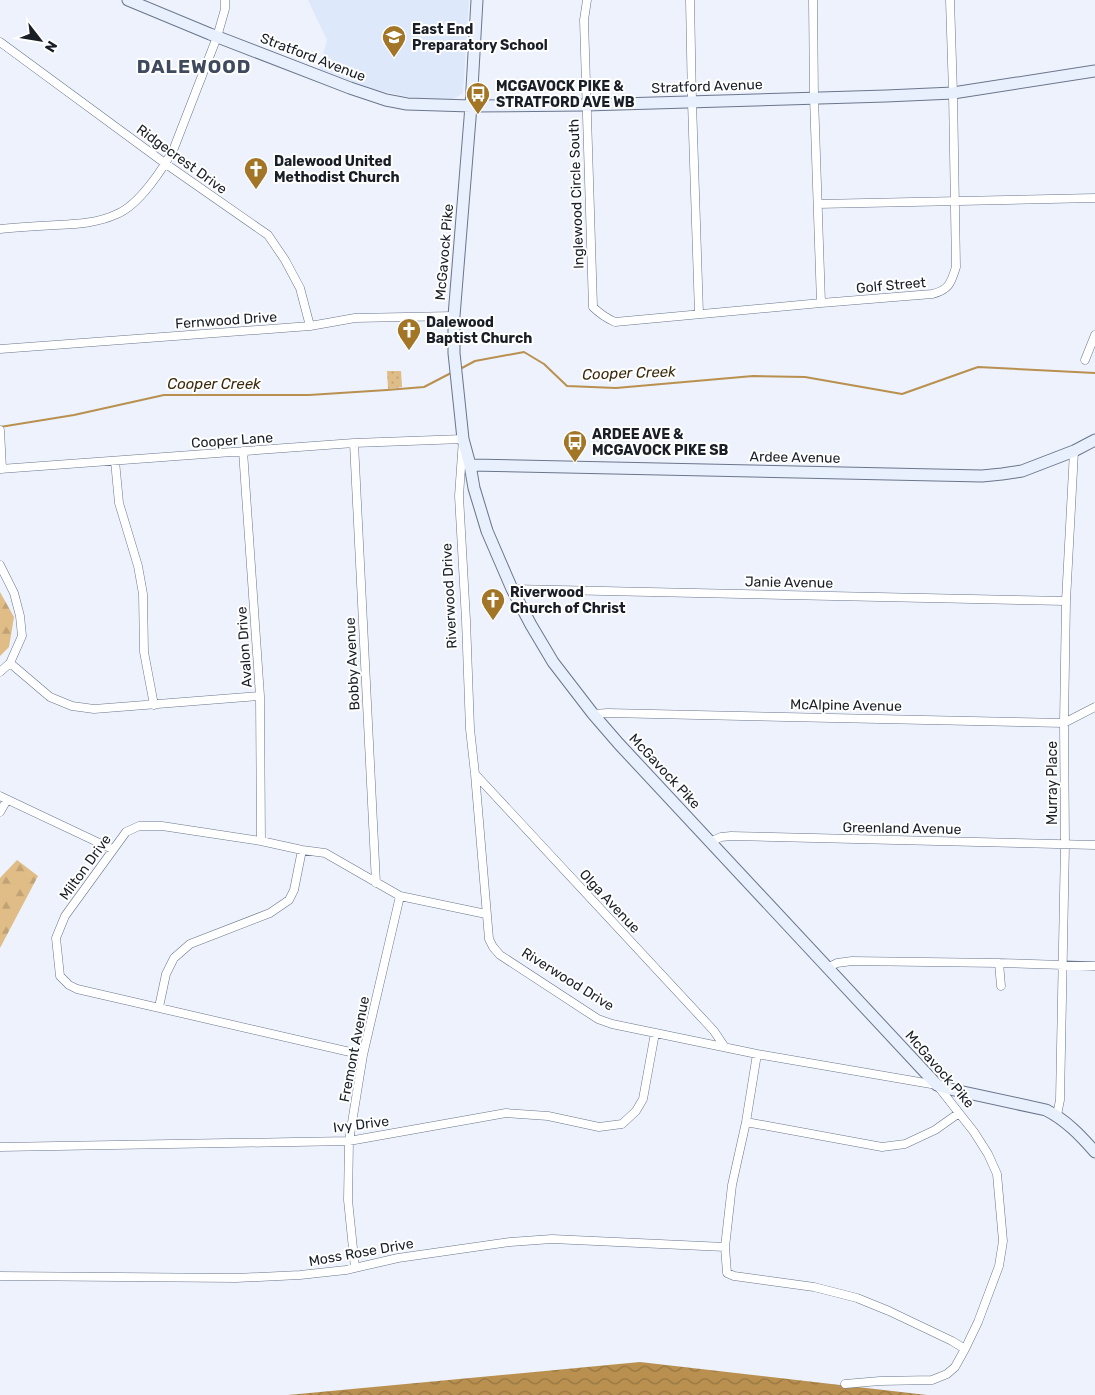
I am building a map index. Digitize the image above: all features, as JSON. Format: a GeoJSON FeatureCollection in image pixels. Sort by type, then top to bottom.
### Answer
{"type":"FeatureCollection","features":[{"type":"Feature","properties":{"kind":"street","name":"Stratford Avenue"},"geometry":{"type":"LineString","coordinates":[[128,0],[217,37],[350,88],[386,100],[407,104],[471,106],[586,105],[953,93],[1095,71]]}},
{"type":"Feature","properties":{"kind":"street"},"geometry":{"type":"LineString","coordinates":[[0,228],[94,222],[119,214],[133,203],[153,182],[166,164],[174,148],[217,37],[226,0]]}},
{"type":"Feature","properties":{"kind":"street","name":"McGavock Pike"},"geometry":{"type":"LineString","coordinates":[[477,0],[471,106],[454,316],[454,353],[465,468],[474,488],[487,531],[512,589],[553,662],[593,714],[937,1085],[974,1132],[988,1154],[997,1174],[1003,1241],[999,1266],[978,1322],[955,1367],[947,1374],[932,1380],[845,1384]]}},
{"type":"Feature","properties":{"kind":"street","name":"Inglewood Circle South"},"geometry":{"type":"LineString","coordinates":[[587,0],[584,20],[592,307],[608,319]]}},
{"type":"Feature","properties":{"kind":"street"},"geometry":{"type":"LineString","coordinates":[[690,0],[699,314]]}},
{"type":"Feature","properties":{"kind":"street"},"geometry":{"type":"LineString","coordinates":[[813,0],[814,97],[821,303]]}},
{"type":"Feature","properties":{"kind":"street","name":"Golf Street"},"geometry":{"type":"LineString","coordinates":[[608,319],[616,322],[932,294],[943,291],[952,279],[956,267],[950,0]]}},
{"type":"Feature","properties":{"kind":"street","name":"Ridgecrest Drive"},"geometry":{"type":"LineString","coordinates":[[0,42],[166,164],[268,235],[285,260],[300,288],[310,326]]}},
{"type":"Feature","properties":{"kind":"street"},"geometry":{"type":"LineString","coordinates":[[818,204],[1095,198]]}},
{"type":"Feature","properties":{"kind":"street","name":"Fernwood Drive"},"geometry":{"type":"LineString","coordinates":[[0,350],[310,326],[355,318],[454,316]]}},
{"type":"Feature","properties":{"kind":"street"},"geometry":{"type":"LineString","coordinates":[[1085,360],[1095,335]]}},
{"type":"Feature","properties":{"kind":"street"},"geometry":{"type":"LineString","coordinates":[[0,430],[1,469]]}},
{"type":"Feature","properties":{"kind":"street","name":"Cooper Lane"},"geometry":{"type":"LineString","coordinates":[[1,469],[354,443],[463,439]]}},
{"type":"Feature","properties":{"kind":"street","name":"Ardee Avenue"},"geometry":{"type":"LineString","coordinates":[[465,468],[982,476],[1022,471],[1074,451],[1095,440]]}},
{"type":"Feature","properties":{"kind":"street","name":"Bobby Avenue"},"geometry":{"type":"LineString","coordinates":[[354,443],[376,883]]}},
{"type":"Feature","properties":{"kind":"street","name":"Avalon Drive"},"geometry":{"type":"LineString","coordinates":[[243,451],[260,696],[261,841]]}},
{"type":"Feature","properties":{"kind":"street","name":"Murray Place"},"geometry":{"type":"LineString","coordinates":[[1057,1116],[1060,1100],[1065,844],[1064,722],[1066,601],[1074,451]]}},
{"type":"Feature","properties":{"kind":"street"},"geometry":{"type":"LineString","coordinates":[[115,460],[119,503],[138,566],[143,594],[144,652],[154,705]]}},
{"type":"Feature","properties":{"kind":"street","name":"Riverwood Drive"},"geometry":{"type":"LineString","coordinates":[[465,468],[459,496],[470,729],[489,939],[500,955],[598,1019],[612,1024],[757,1054],[937,1085],[1046,1110],[1091,1142],[1095,1152]]}},
{"type":"Feature","properties":{"kind":"street"},"geometry":{"type":"LineString","coordinates":[[459,496],[474,488]]}},
{"type":"Feature","properties":{"kind":"street"},"geometry":{"type":"LineString","coordinates":[[0,565],[14,593],[20,616],[22,636],[10,663],[0,672]]}},
{"type":"Feature","properties":{"kind":"street","name":"Janie Avenue"},"geometry":{"type":"LineString","coordinates":[[512,589],[1066,601]]}},
{"type":"Feature","properties":{"kind":"street"},"geometry":{"type":"LineString","coordinates":[[10,663],[50,697],[72,706],[94,709],[260,696]]}},
{"type":"Feature","properties":{"kind":"street","name":"McAlpine Avenue"},"geometry":{"type":"LineString","coordinates":[[593,714],[804,716],[1064,722],[1095,707]]}},
{"type":"Feature","properties":{"kind":"street","name":"Olga Avenue"},"geometry":{"type":"LineString","coordinates":[[475,774],[714,1031],[724,1046]]}},
{"type":"Feature","properties":{"kind":"street"},"geometry":{"type":"LineString","coordinates":[[0,812],[4,798],[112,849]]}},
{"type":"Feature","properties":{"kind":"street","name":"Milton Drive"},"geometry":{"type":"LineString","coordinates":[[364,1055],[77,989],[69,985],[60,976],[56,938],[65,916],[112,849],[126,832],[139,826],[162,826],[325,853],[400,896],[486,914]]}},
{"type":"Feature","properties":{"kind":"street","name":"Greenland Avenue"},"geometry":{"type":"LineString","coordinates":[[710,842],[721,837],[731,836],[1095,845]]}},
{"type":"Feature","properties":{"kind":"street"},"geometry":{"type":"LineString","coordinates":[[159,1007],[166,974],[174,958],[190,944],[270,914],[289,900],[294,890],[302,850]]}},
{"type":"Feature","properties":{"kind":"street","name":"Fremont Avenue"},"geometry":{"type":"LineString","coordinates":[[355,1268],[348,1200],[349,1140],[364,1055],[400,896]]}},
{"type":"Feature","properties":{"kind":"street"},"geometry":{"type":"LineString","coordinates":[[827,968],[837,963],[852,961],[1095,966]]}},
{"type":"Feature","properties":{"kind":"street"},"geometry":{"type":"LineString","coordinates":[[999,963],[1001,986]]}},
{"type":"Feature","properties":{"kind":"street","name":"Ivy Drive"},"geometry":{"type":"LineString","coordinates":[[0,1148],[349,1140],[506,1114],[548,1116],[599,1127],[622,1124],[636,1111],[643,1100],[655,1032]]}},
{"type":"Feature","properties":{"kind":"street"},"geometry":{"type":"LineString","coordinates":[[757,1054],[746,1122],[732,1185],[725,1247],[727,1273],[734,1276],[814,1287],[857,1298],[889,1311],[965,1349]]}},
{"type":"Feature","properties":{"kind":"street"},"geometry":{"type":"LineString","coordinates":[[746,1122],[882,1147],[905,1144],[935,1130],[959,1113]]}},
{"type":"Feature","properties":{"kind":"street","name":"Moss Rose Drive"},"geometry":{"type":"LineString","coordinates":[[0,1276],[262,1278],[346,1270],[398,1258],[510,1242],[552,1239],[725,1247]]}},
{"type":"Feature","properties":{"kind":"shaded area","name":"East End Preparatory School"},"geometry":{"type":"Polygon","coordinates":[[[308,0],[469,0],[463,93],[452,100],[422,100],[372,89],[319,69],[327,40],[308,0]]]}},
{"type":"Feature","properties":{"kind":"green space"},"geometry":{"type":"Polygon","coordinates":[[[387,371],[401,371],[402,387],[388,389],[387,371]]]}},
{"type":"Feature","properties":{"kind":"green space"},"geometry":{"type":"Polygon","coordinates":[[[0,592],[14,617],[9,647],[0,656],[0,592]]]}},
{"type":"Feature","properties":{"kind":"green space"},"geometry":{"type":"Polygon","coordinates":[[[17,860],[38,876],[0,948],[0,878],[17,860]]]}},
{"type":"Feature","properties":{"kind":"water"},"geometry":{"type":"Polygon","coordinates":[[[640,1362],[927,1395],[288,1395],[640,1362]]]}},
{"type":"Feature","properties":{"kind":"waterway","name":"Cooper Creek"},"geometry":{"type":"LineString","coordinates":[[460,369],[475,361],[524,352],[544,364],[567,386],[616,388],[753,376],[805,377],[902,394],[978,367],[1095,373]]}},
{"type":"Feature","properties":{"kind":"waterway","name":"Cooper Creek"},"geometry":{"type":"LineString","coordinates":[[0,427],[74,415],[164,395],[309,395],[387,390],[424,387],[451,373]]}},
{"type":"Feature","properties":{"kind":"place","name":"East End Preparatory School"},"geometry":{"type":"Point","coordinates":[394,58]}},
{"type":"Feature","properties":{"kind":"place","name":"MCGAVOCK PIKE & STRATFORD AVE WB"},"geometry":{"type":"Point","coordinates":[478,115]}},
{"type":"Feature","properties":{"kind":"place","name":"Dalewood United Methodist Church"},"geometry":{"type":"Point","coordinates":[256,190]}},
{"type":"Feature","properties":{"kind":"place","name":"Dalewood Baptist Church"},"geometry":{"type":"Point","coordinates":[409,351]}},
{"type":"Feature","properties":{"kind":"place","name":"ARDEE AVE & MCGAVOCK PIKE SB"},"geometry":{"type":"Point","coordinates":[575,463]}},
{"type":"Feature","properties":{"kind":"place","name":"Riverwood Church of Christ"},"geometry":{"type":"Point","coordinates":[493,621]}},
{"type":"Feature","properties":{"kind":"district","name":"DALEWOOD"},"geometry":{"type":"Point","coordinates":[194,66]}}]}
